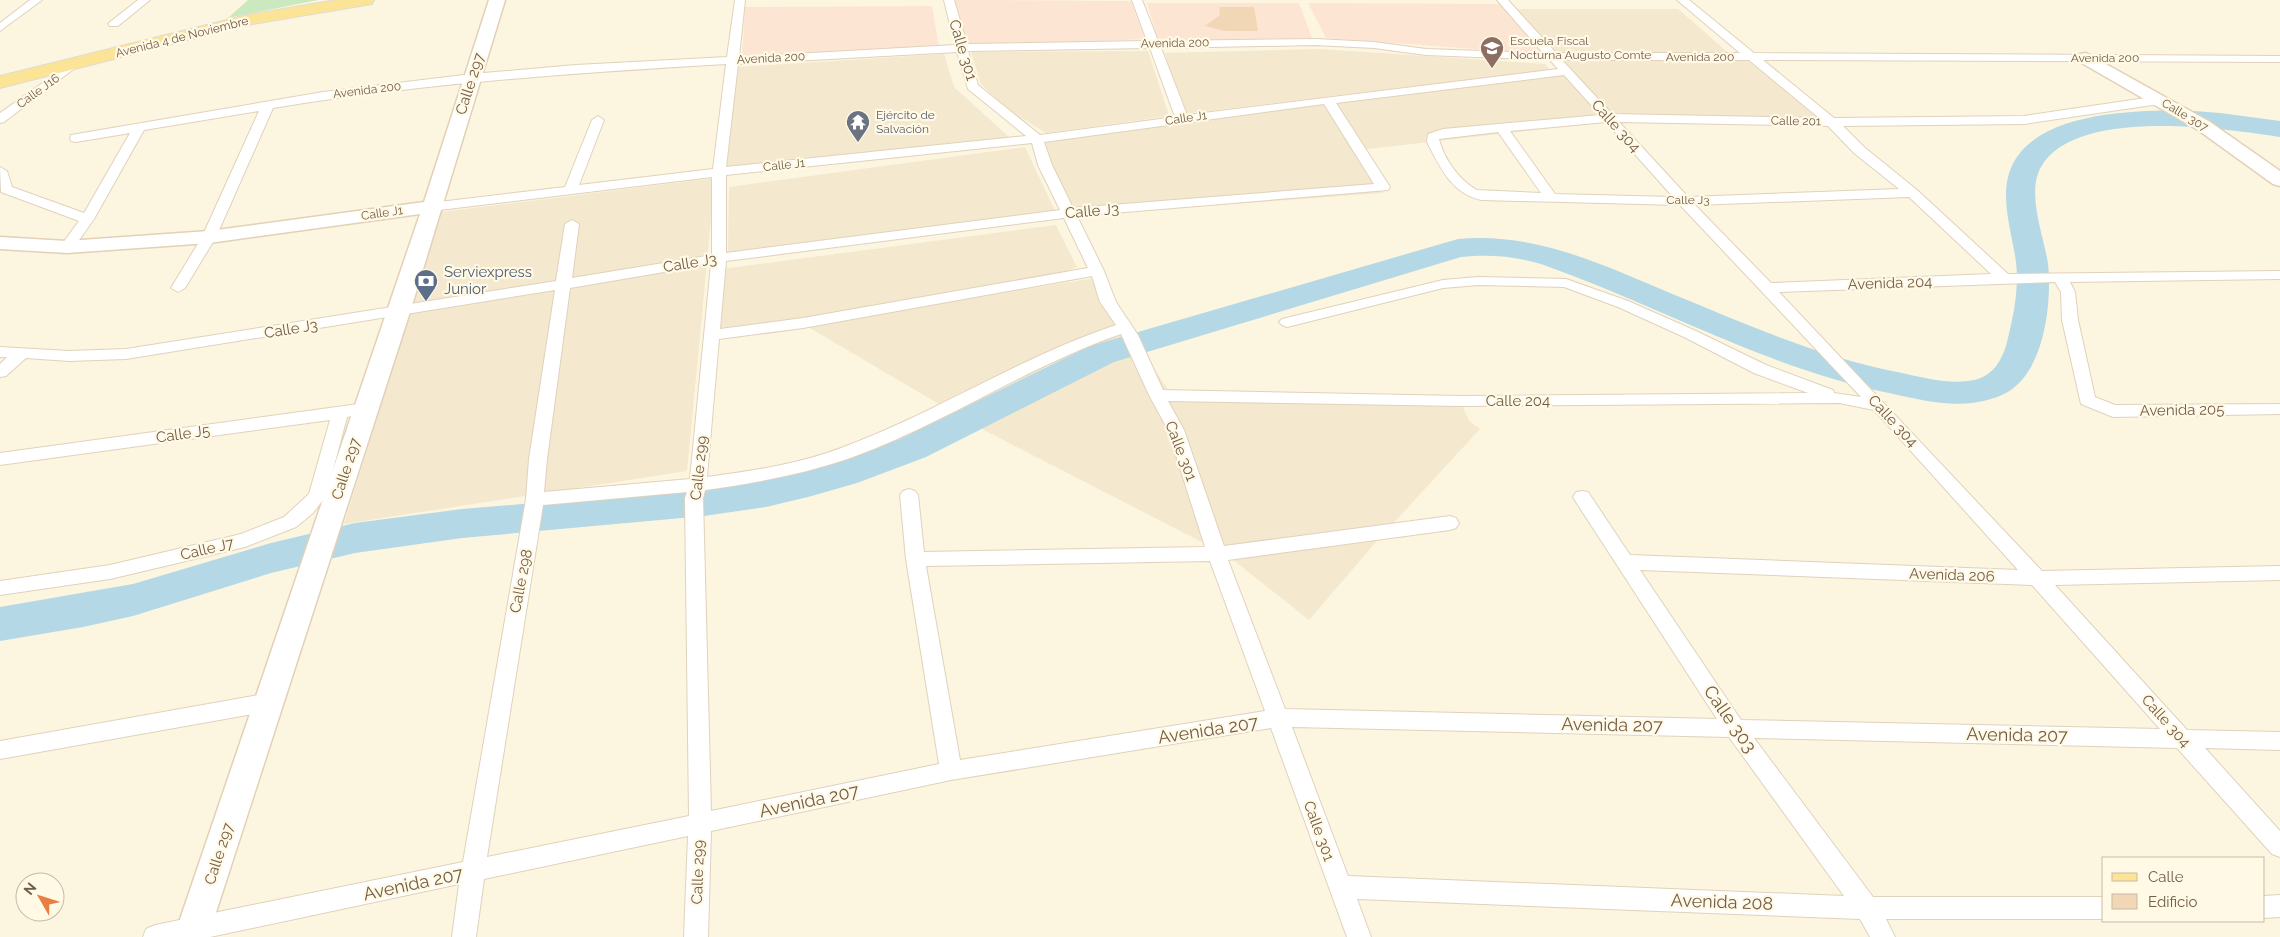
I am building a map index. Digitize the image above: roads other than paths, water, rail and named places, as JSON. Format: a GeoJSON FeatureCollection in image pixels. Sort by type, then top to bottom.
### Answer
{"type":"FeatureCollection","features":[{"type":"Feature","properties":{"kind":"main road","name":"Avenida 4 de Noviembre"},"geometry":{"type":"LineString","coordinates":[[0,82],[247,20],[366,0]]}},
{"type":"Feature","properties":{"kind":"street"},"geometry":{"type":"LineString","coordinates":[[0,28],[37,0]]}},
{"type":"Feature","properties":{"kind":"street"},"geometry":{"type":"LineString","coordinates":[[114,24],[145,0]]}},
{"type":"Feature","properties":{"kind":"street","name":"Calle 297"},"geometry":{"type":"LineString","coordinates":[[192,933],[399,312],[497,0]]}},
{"type":"Feature","properties":{"kind":"street","name":"Calle 299"},"geometry":{"type":"LineString","coordinates":[[696,937],[700,823],[696,491],[719,258],[719,172],[740,0]]}},
{"type":"Feature","properties":{"kind":"street","name":"Calle 301"},"geometry":{"type":"LineString","coordinates":[[949,0],[972,86],[1037,139],[1045,164],[1097,271],[1108,302],[1128,331],[1157,395],[1176,430],[1218,554],[1359,937]]}},
{"type":"Feature","properties":{"kind":"street"},"geometry":{"type":"LineString","coordinates":[[1136,0],[1182,119]]}},
{"type":"Feature","properties":{"kind":"street","name":"Calle 304"},"geometry":{"type":"LineString","coordinates":[[1502,0],[1684,201],[1768,288],[1812,338],[1874,401],[2037,578],[2280,847]]}},
{"type":"Feature","properties":{"kind":"street"},"geometry":{"type":"LineString","coordinates":[[1682,0],[1831,122],[1859,150],[1912,193],[2007,278]]}},
{"type":"Feature","properties":{"kind":"street","name":"Avenida 200"},"geometry":{"type":"LineString","coordinates":[[76,138],[267,107],[322,96],[472,78],[733,59],[961,48],[1154,43],[1324,42],[1374,45],[1426,52],[1554,56],[2280,58]]}},
{"type":"Feature","properties":{"kind":"street","name":"Calle 307"},"geometry":{"type":"LineString","coordinates":[[2086,58],[2204,126],[2278,177]]}},
{"type":"Feature","properties":{"kind":"street","name":"Calle J16"},"geometry":{"type":"LineString","coordinates":[[0,119],[75,63]]}},
{"type":"Feature","properties":{"kind":"street","name":"Calle J1"},"geometry":{"type":"LineString","coordinates":[[0,243],[67,247],[209,237],[432,207],[719,172],[1037,139],[1328,100],[1568,71]]}},
{"type":"Feature","properties":{"kind":"street","name":"Calle J3"},"geometry":{"type":"LineString","coordinates":[[0,352],[98,356],[126,354],[399,312],[719,258],[1068,212],[1384,187],[1328,100]]}},
{"type":"Feature","properties":{"kind":"street","name":"Calle 201"},"geometry":{"type":"LineString","coordinates":[[1464,190],[1432,138],[1443,133],[1610,118],[1831,122],[2024,120],[2159,100]]}},
{"type":"Feature","properties":{"kind":"street"},"geometry":{"type":"LineString","coordinates":[[178,288],[209,237],[267,107]]}},
{"type":"Feature","properties":{"kind":"street"},"geometry":{"type":"LineString","coordinates":[[570,190],[598,120]]}},
{"type":"Feature","properties":{"kind":"street"},"geometry":{"type":"LineString","coordinates":[[67,247],[87,220],[139,128]]}},
{"type":"Feature","properties":{"kind":"street"},"geometry":{"type":"LineString","coordinates":[[1502,128],[1550,197]]}},
{"type":"Feature","properties":{"kind":"street"},"geometry":{"type":"LineString","coordinates":[[0,171],[6,189],[87,220]]}},
{"type":"Feature","properties":{"kind":"street","name":"Calle J3"},"geometry":{"type":"LineString","coordinates":[[1464,190],[1481,196],[1684,201],[1912,193]]}},
{"type":"Feature","properties":{"kind":"street","name":"Calle 298"},"geometry":{"type":"LineString","coordinates":[[464,937],[517,602],[524,573],[535,500],[538,459],[572,224]]}},
{"type":"Feature","properties":{"kind":"street"},"geometry":{"type":"LineString","coordinates":[[713,334],[803,323],[1097,271]]}},
{"type":"Feature","properties":{"kind":"street"},"geometry":{"type":"LineString","coordinates":[[2057,277],[2280,275]]}},
{"type":"Feature","properties":{"kind":"street","name":"Avenida 204"},"geometry":{"type":"LineString","coordinates":[[1768,288],[2057,277]]}},
{"type":"Feature","properties":{"kind":"street","name":"Avenida 205"},"geometry":{"type":"LineString","coordinates":[[2057,277],[2068,292],[2070,320],[2087,400],[2113,411],[2280,409]]}},
{"type":"Feature","properties":{"kind":"street"},"geometry":{"type":"LineString","coordinates":[[1287,322],[1443,284],[1478,281],[1545,281],[1566,283],[1623,304],[1690,334],[1760,369],[1839,398]]}},
{"type":"Feature","properties":{"kind":"street"},"geometry":{"type":"LineString","coordinates":[[535,500],[696,491],[844,453],[898,433],[984,388],[1093,336],[1128,331]]}},
{"type":"Feature","properties":{"kind":"street"},"geometry":{"type":"LineString","coordinates":[[0,372],[21,354]]}},
{"type":"Feature","properties":{"kind":"street","name":"Calle 204"},"geometry":{"type":"LineString","coordinates":[[1157,395],[1461,401],[1839,398],[1874,401]]}},
{"type":"Feature","properties":{"kind":"street","name":"Calle J5"},"geometry":{"type":"LineString","coordinates":[[0,459],[366,408]]}},
{"type":"Feature","properties":{"kind":"street","name":"Calle J7"},"geometry":{"type":"LineString","coordinates":[[0,588],[110,572],[246,540],[290,522],[307,508],[317,496],[340,413]]}},
{"type":"Feature","properties":{"kind":"street"},"geometry":{"type":"LineString","coordinates":[[909,494],[915,559],[951,771]]}},
{"type":"Feature","properties":{"kind":"street","name":"Calle 303"},"geometry":{"type":"LineString","coordinates":[[1582,497],[1734,727],[1866,908],[1883,937]]}},
{"type":"Feature","properties":{"kind":"street"},"geometry":{"type":"LineString","coordinates":[[915,559],[1218,554],[1450,523]]}},
{"type":"Feature","properties":{"kind":"street","name":"Avenida 206"},"geometry":{"type":"LineString","coordinates":[[1625,562],[2037,578],[2280,573]]}},
{"type":"Feature","properties":{"kind":"street"},"geometry":{"type":"LineString","coordinates":[[0,750],[273,690]]}},
{"type":"Feature","properties":{"kind":"street","name":"Avenida 207"},"geometry":{"type":"LineString","coordinates":[[155,937],[192,933],[473,871],[951,771],[1278,718],[2280,740]]}},
{"type":"Feature","properties":{"kind":"street","name":"Avenida 208"},"geometry":{"type":"LineString","coordinates":[[1340,887],[1866,908],[2102,908]]}},
{"type":"Feature","properties":{"kind":"street"},"geometry":{"type":"LineString","coordinates":[[2265,907],[2280,906]]}},
{"type":"Feature","properties":{"kind":"waterway"},"geometry":{"type":"LineString","coordinates":[[0,624],[83,611],[133,600],[299,550],[355,538],[462,523],[704,503],[808,484],[844,474],[913,448],[1102,354],[1458,248],[1506,247],[1552,257],[1768,346],[1800,358],[1866,377],[1941,391],[1963,392],[1984,389],[1999,382],[2011,372],[2019,358],[2024,343],[2031,304],[2033,275],[2021,204],[2022,180],[2025,169],[2041,147],[2067,132],[2102,123],[2140,119],[2181,118],[2280,129]]}},
{"type":"Feature","properties":{"kind":"place","name":"Escuela Fiscal Nocturna Augusto Comte"},"geometry":{"type":"Point","coordinates":[1492,69]}},
{"type":"Feature","properties":{"kind":"place","name":"Ejército de Salvación"},"geometry":{"type":"Point","coordinates":[858,143]}},
{"type":"Feature","properties":{"kind":"place","name":"Serviexpress Junior"},"geometry":{"type":"Point","coordinates":[426,302]}}]}
